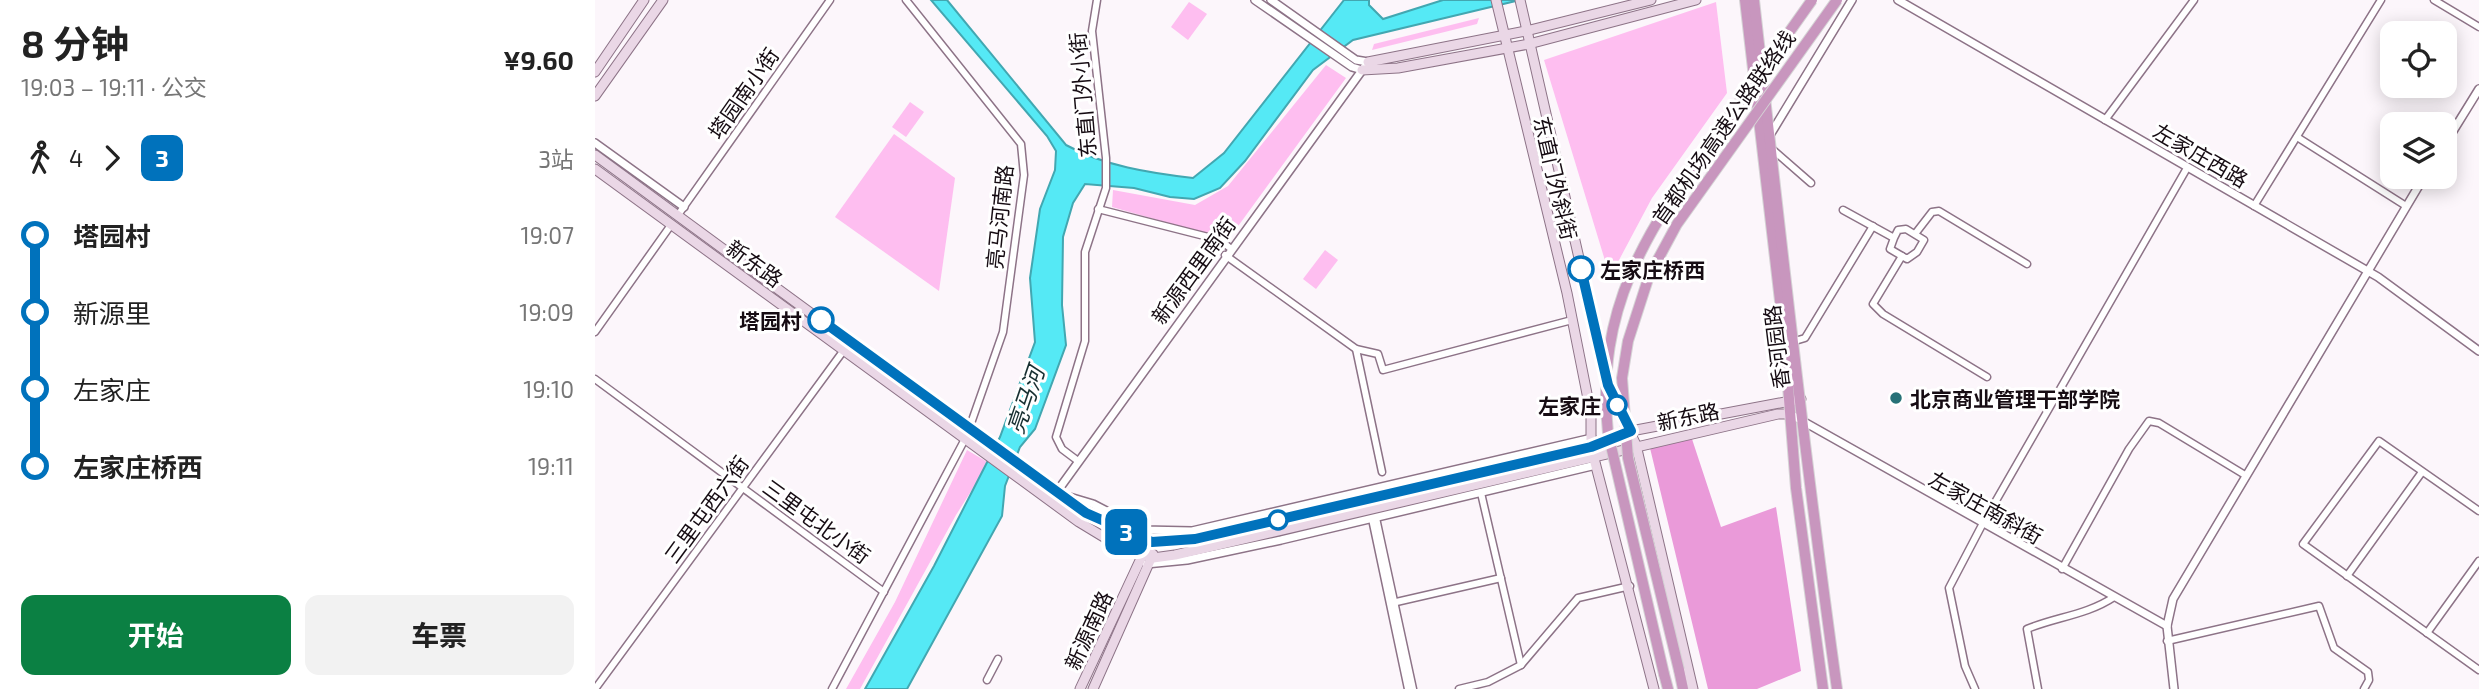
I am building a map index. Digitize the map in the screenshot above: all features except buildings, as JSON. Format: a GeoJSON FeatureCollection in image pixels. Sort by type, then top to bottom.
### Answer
{"type":"FeatureCollection","features":[{"type":"Feature","properties":{"kind":"highway","name":"香河园路"},"geometry":{"type":"LineString","coordinates":[[1745,0],[1784,335],[1796,488],[1823,689]]}},
{"type":"Feature","properties":{"kind":"highway","name":"香河园路"},"geometry":{"type":"LineString","coordinates":[[1753,0],[1795,341],[1808,487],[1837,689]]}},
{"type":"Feature","properties":{"kind":"highway","name":"首都机场高速公路联络线"},"geometry":{"type":"LineString","coordinates":[[1668,689],[1608,433],[1605,400],[1614,324],[1630,274],[1655,222],[1812,0]]}},
{"type":"Feature","properties":{"kind":"highway","name":"首都机场高速公路联络线"},"geometry":{"type":"LineString","coordinates":[[1683,689],[1627,458],[1622,379],[1627,341],[1649,276],[1677,224],[1836,0]]}},
{"type":"Feature","properties":{"kind":"main road"},"geometry":{"type":"LineString","coordinates":[[595,72],[644,0]]}},
{"type":"Feature","properties":{"kind":"main road"},"geometry":{"type":"LineString","coordinates":[[595,96],[663,0]]}},
{"type":"Feature","properties":{"kind":"main road","name":"东直门外斜街"},"geometry":{"type":"LineString","coordinates":[[1496,0],[1572,320],[1591,414],[1591,442],[1595,461],[1630,586],[1654,689]]}},
{"type":"Feature","properties":{"kind":"main road","name":"东直门外斜街"},"geometry":{"type":"LineString","coordinates":[[1520,0],[1608,385],[1636,445],[1693,689]]}},
{"type":"Feature","properties":{"kind":"main road"},"geometry":{"type":"LineString","coordinates":[[1359,65],[1526,31],[1651,0]]}},
{"type":"Feature","properties":{"kind":"main road"},"geometry":{"type":"LineString","coordinates":[[1359,65],[1398,68],[1529,44],[1696,0]]}},
{"type":"Feature","properties":{"kind":"main road","name":"新东路"},"geometry":{"type":"LineString","coordinates":[[595,155],[967,434],[980,451],[1112,527],[1152,542],[1195,539],[1631,431],[1801,399]]}},
{"type":"Feature","properties":{"kind":"main road","name":"新东路"},"geometry":{"type":"LineString","coordinates":[[595,169],[844,349],[967,434],[985,441],[1023,476],[1107,539],[1151,562],[1595,461],[1636,445],[1778,414],[1790,414]]}},
{"type":"Feature","properties":{"kind":"main road","name":"新源南路"},"geometry":{"type":"LineString","coordinates":[[1080,689],[1141,558],[1152,542]]}},
{"type":"Feature","properties":{"kind":"main road","name":"新源南路"},"geometry":{"type":"LineString","coordinates":[[1093,689],[1151,562],[1152,542]]}},
{"type":"Feature","properties":{"kind":"street","name":"塔园南小街"},"geometry":{"type":"LineString","coordinates":[[678,215],[830,0]]}},
{"type":"Feature","properties":{"kind":"street","name":"东直门外小街"},"geometry":{"type":"LineString","coordinates":[[1097,0],[1092,31],[1106,158],[1106,188],[1098,209]]}},
{"type":"Feature","properties":{"kind":"street"},"geometry":{"type":"LineString","coordinates":[[1255,0],[1359,65]]}},
{"type":"Feature","properties":{"kind":"street"},"geometry":{"type":"LineString","coordinates":[[1271,0],[1308,32]]}},
{"type":"Feature","properties":{"kind":"street"},"geometry":{"type":"LineString","coordinates":[[1769,136],[1852,0]]}},
{"type":"Feature","properties":{"kind":"street","name":"左家庄西路"},"geometry":{"type":"LineString","coordinates":[[1898,0],[2366,271],[2479,351]]}},
{"type":"Feature","properties":{"kind":"street"},"geometry":{"type":"LineString","coordinates":[[2105,120],[2194,0]]}},
{"type":"Feature","properties":{"kind":"street"},"geometry":{"type":"LineString","coordinates":[[2255,206],[2381,0]]}},
{"type":"Feature","properties":{"kind":"street"},"geometry":{"type":"LineString","coordinates":[[2434,0],[2479,27]]}},
{"type":"Feature","properties":{"kind":"street","name":"亮马河南路"},"geometry":{"type":"LineString","coordinates":[[832,689],[967,434],[1003,332],[1024,175],[1021,144],[909,1]]}},
{"type":"Feature","properties":{"kind":"street","name":"新源西里南街"},"geometry":{"type":"LineString","coordinates":[[1056,493],[1359,65]]}},
{"type":"Feature","properties":{"kind":"street"},"geometry":{"type":"LineString","coordinates":[[2457,124],[2479,89]]}},
{"type":"Feature","properties":{"kind":"street"},"geometry":{"type":"LineString","coordinates":[[2472,100],[2479,106]]}},
{"type":"Feature","properties":{"kind":"street"},"geometry":{"type":"LineString","coordinates":[[2297,137],[2406,206]]}},
{"type":"Feature","properties":{"kind":"street"},"geometry":{"type":"LineString","coordinates":[[595,143],[684,206]]}},
{"type":"Feature","properties":{"kind":"street"},"geometry":{"type":"LineString","coordinates":[[1770,148],[1811,183]]}},
{"type":"Feature","properties":{"kind":"street"},"geometry":{"type":"LineString","coordinates":[[1975,689],[1965,666],[1949,588],[1982,525],[2187,168]]}},
{"type":"Feature","properties":{"kind":"street"},"geometry":{"type":"LineString","coordinates":[[2173,689],[2167,626],[2173,599],[2417,189]]}},
{"type":"Feature","properties":{"kind":"street"},"geometry":{"type":"LineString","coordinates":[[1079,461],[1062,449],[1056,437],[1085,341],[1085,252],[1098,209],[1220,240],[1230,248]]}},
{"type":"Feature","properties":{"kind":"street"},"geometry":{"type":"LineString","coordinates":[[1843,210],[1894,238]]}},
{"type":"Feature","properties":{"kind":"street"},"geometry":{"type":"LineString","coordinates":[[1915,234],[1932,212],[1939,211],[2027,264]]}},
{"type":"Feature","properties":{"kind":"street"},"geometry":{"type":"LineString","coordinates":[[595,332],[671,225]]}},
{"type":"Feature","properties":{"kind":"street"},"geometry":{"type":"LineString","coordinates":[[1795,341],[1805,338],[1873,226]]}},
{"type":"Feature","properties":{"kind":"street"},"geometry":{"type":"LineString","coordinates":[[1906,229],[1915,234],[1924,240],[1917,252],[1907,258],[1890,249],[1898,230],[1906,229]]}},
{"type":"Feature","properties":{"kind":"street"},"geometry":{"type":"LineString","coordinates":[[1225,255],[1356,349],[1378,354],[1383,370],[1572,320]]}},
{"type":"Feature","properties":{"kind":"street"},"geometry":{"type":"LineString","coordinates":[[1902,256],[1873,304],[1883,314],[1987,377]]}},
{"type":"Feature","properties":{"kind":"street","name":"三里屯西六街"},"geometry":{"type":"LineString","coordinates":[[595,689],[844,349]]}},
{"type":"Feature","properties":{"kind":"street"},"geometry":{"type":"LineString","coordinates":[[1356,349],[1382,472]]}},
{"type":"Feature","properties":{"kind":"street","name":"三里屯北小街"},"geometry":{"type":"LineString","coordinates":[[595,379],[884,592]]}},
{"type":"Feature","properties":{"kind":"street","name":"左家庄南斜街"},"geometry":{"type":"LineString","coordinates":[[1790,414],[1982,525],[2167,626]]}},
{"type":"Feature","properties":{"kind":"street"},"geometry":{"type":"LineString","coordinates":[[2062,569],[2124,457],[2149,421],[2159,423],[2245,475]]}},
{"type":"Feature","properties":{"kind":"street"},"geometry":{"type":"LineString","coordinates":[[1056,493],[1093,504],[1143,530],[1192,531],[1591,442]]}},
{"type":"Feature","properties":{"kind":"street"},"geometry":{"type":"LineString","coordinates":[[2479,512],[2379,442],[2303,544],[2479,670]]}},
{"type":"Feature","properties":{"kind":"street"},"geometry":{"type":"LineString","coordinates":[[1151,562],[1374,518],[1481,493],[1595,461]]}},
{"type":"Feature","properties":{"kind":"street"},"geometry":{"type":"LineString","coordinates":[[2347,576],[2423,472]]}},
{"type":"Feature","properties":{"kind":"street"},"geometry":{"type":"LineString","coordinates":[[1481,493],[1521,665]]}},
{"type":"Feature","properties":{"kind":"street"},"geometry":{"type":"LineString","coordinates":[[1374,518],[1411,689]]}},
{"type":"Feature","properties":{"kind":"street"},"geometry":{"type":"LineString","coordinates":[[2427,633],[2479,561]]}},
{"type":"Feature","properties":{"kind":"street"},"geometry":{"type":"LineString","coordinates":[[1392,603],[1501,578]]}},
{"type":"Feature","properties":{"kind":"street"},"geometry":{"type":"LineString","coordinates":[[1459,689],[1487,682],[1521,665],[1579,598],[1630,586]]}},
{"type":"Feature","properties":{"kind":"street"},"geometry":{"type":"LineString","coordinates":[[2038,689],[2027,629],[2046,621],[2096,609],[2114,597]]}},
{"type":"Feature","properties":{"kind":"street"},"geometry":{"type":"LineString","coordinates":[[2167,641],[2319,606],[2334,648],[2368,672],[2369,680],[2364,689]]}},
{"type":"Feature","properties":{"kind":"street"},"geometry":{"type":"LineString","coordinates":[[987,680],[998,659]]}},
{"type":"Feature","properties":{"kind":"shaded area"},"geometry":{"type":"Polygon","coordinates":[[[1189,2],[1207,14],[1188,40],[1171,27],[1189,2]]]}},
{"type":"Feature","properties":{"kind":"shaded area"},"geometry":{"type":"Polygon","coordinates":[[[1716,2],[1727,93],[1652,198],[1610,277],[1544,60],[1716,2]]]}},
{"type":"Feature","properties":{"kind":"shaded area"},"geometry":{"type":"Polygon","coordinates":[[[1479,18],[1477,24],[1372,50],[1374,44],[1479,18]]]}},
{"type":"Feature","properties":{"kind":"shaded area"},"geometry":{"type":"Polygon","coordinates":[[[1326,65],[1346,78],[1228,240],[1112,207],[1113,190],[1195,205],[1228,186],[1326,65]]]}},
{"type":"Feature","properties":{"kind":"shaded area"},"geometry":{"type":"Polygon","coordinates":[[[910,102],[924,112],[906,137],[892,127],[910,102]]]}},
{"type":"Feature","properties":{"kind":"shaded area"},"geometry":{"type":"Polygon","coordinates":[[[894,134],[955,178],[939,291],[835,217],[894,134]]]}},
{"type":"Feature","properties":{"kind":"shaded area"},"geometry":{"type":"Polygon","coordinates":[[[1325,250],[1338,260],[1316,289],[1303,279],[1325,250]]]}},
{"type":"Feature","properties":{"kind":"shaded area"},"geometry":{"type":"Polygon","coordinates":[[[1692,439],[1721,527],[1776,507],[1801,671],[1757,689],[1708,689],[1650,448],[1692,439]]]}},
{"type":"Feature","properties":{"kind":"shaded area"},"geometry":{"type":"Polygon","coordinates":[[[967,450],[989,463],[956,515],[860,689],[846,689],[895,602],[967,450]]]}},
{"type":"Feature","properties":{"kind":"water","name":"亮马河"},"geometry":{"type":"Polygon","coordinates":[[[931,0],[947,0],[1066,145],[1112,163],[1193,178],[1224,153],[1344,0],[1369,0],[1369,5],[1383,19],[1443,0],[1520,0],[1353,40],[1313,70],[1245,161],[1220,188],[1194,199],[1170,197],[1134,188],[1085,184],[1073,203],[1063,237],[1062,305],[1066,345],[1035,429],[1020,447],[1005,486],[1002,516],[907,689],[865,689],[934,566],[1000,437],[1035,342],[1030,278],[1040,209],[1055,170],[1056,151],[1047,136],[931,0]]]}},
{"type":"Feature","properties":{"kind":"bus line","name":"3"},"geometry":{"type":"LineString","coordinates":[[821,320],[1026,472],[1086,513],[1112,527],[1152,542],[1172,542],[1279,520],[1591,447],[1631,431],[1608,385],[1581,269]]}},
{"type":"Feature","properties":{"kind":"place","name":"左家庄桥西"},"geometry":{"type":"Point","coordinates":[1581,269]}},
{"type":"Feature","properties":{"kind":"place","name":"塔园村"},"geometry":{"type":"Point","coordinates":[821,320]}},
{"type":"Feature","properties":{"kind":"place","name":"北京商业管理干部学院"},"geometry":{"type":"Point","coordinates":[1896,398]}},
{"type":"Feature","properties":{"kind":"place","name":"左家庄"},"geometry":{"type":"Point","coordinates":[1617,405]}}]}
